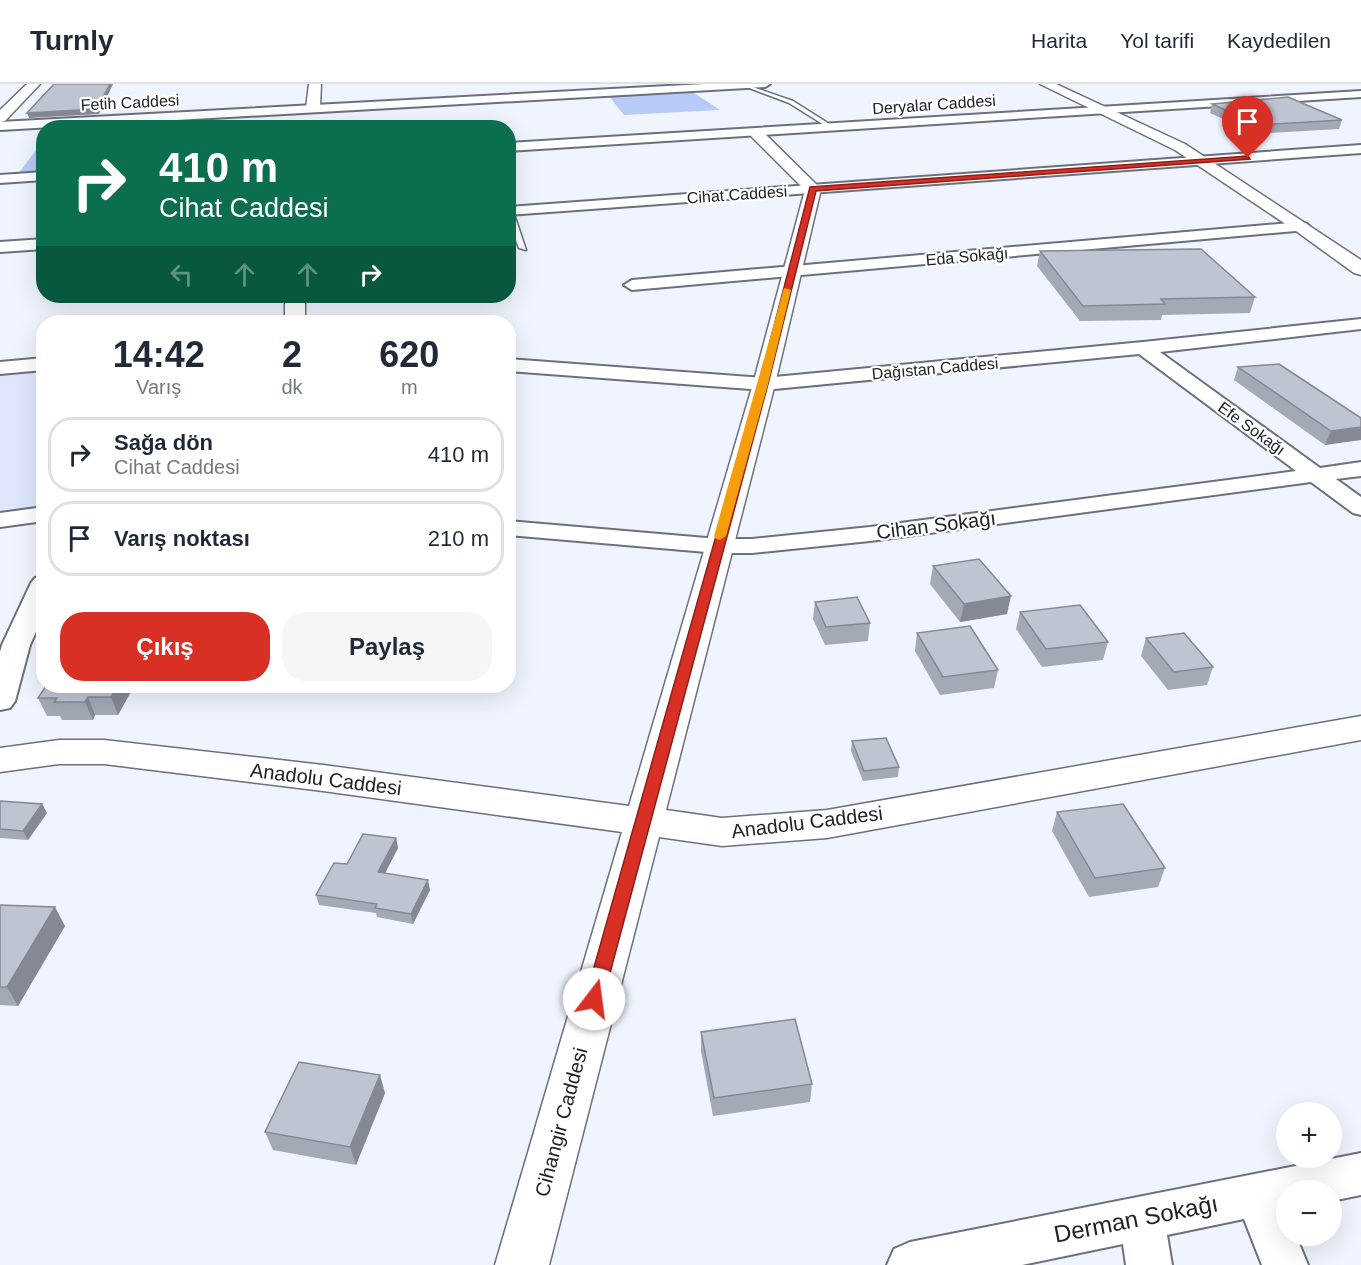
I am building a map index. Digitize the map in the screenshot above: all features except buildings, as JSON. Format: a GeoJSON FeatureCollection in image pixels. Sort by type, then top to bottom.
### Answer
{"type":"FeatureCollection","features":[{"type":"Feature","properties":{"kind":"street"},"geometry":{"type":"LineString","coordinates":[[0,118],[34,84]]}},
{"type":"Feature","properties":{"kind":"street"},"geometry":{"type":"LineString","coordinates":[[313,108],[315,84]]}},
{"type":"Feature","properties":{"kind":"street","name":"Fetih Caddesi"},"geometry":{"type":"LineString","coordinates":[[104,120],[765,84]]}},
{"type":"Feature","properties":{"kind":"street"},"geometry":{"type":"LineString","coordinates":[[1046,84],[1163,138],[1203,161],[1361,269]]}},
{"type":"Feature","properties":{"kind":"street","name":"Deryalar Caddesi"},"geometry":{"type":"LineString","coordinates":[[516,147],[1361,94]]}},
{"type":"Feature","properties":{"kind":"street","name":"Fetih Caddesi"},"geometry":{"type":"LineString","coordinates":[[0,126],[36,124]]}},
{"type":"Feature","properties":{"kind":"street"},"geometry":{"type":"LineString","coordinates":[[755,132],[813,189]]}},
{"type":"Feature","properties":{"kind":"street","name":"Cihat Caddesi"},"geometry":{"type":"LineString","coordinates":[[516,210],[1361,149]]}},
{"type":"Feature","properties":{"kind":"street"},"geometry":{"type":"LineString","coordinates":[[0,179],[36,177]]}},
{"type":"Feature","properties":{"kind":"street","name":"Cihangir Caddesi"},"geometry":{"type":"LineString","coordinates":[[522,1265],[764,384],[813,189]]}},
{"type":"Feature","properties":{"kind":"street","name":"Eda Sokağı"},"geometry":{"type":"LineString","coordinates":[[632,285],[1302,227]]}},
{"type":"Feature","properties":{"kind":"street"},"geometry":{"type":"LineString","coordinates":[[0,247],[36,245]]}},
{"type":"Feature","properties":{"kind":"street","name":"Dağıstan Caddesi"},"geometry":{"type":"LineString","coordinates":[[516,366],[764,384],[1143,348],[1361,324]]}},
{"type":"Feature","properties":{"kind":"street","name":"Efe Sokağı"},"geometry":{"type":"LineString","coordinates":[[1143,348],[1361,508]]}},
{"type":"Feature","properties":{"kind":"street"},"geometry":{"type":"LineString","coordinates":[[0,368],[36,365]]}},
{"type":"Feature","properties":{"kind":"street","name":"Cihan Sokağı"},"geometry":{"type":"LineString","coordinates":[[516,529],[718,546],[752,546],[870,534],[1361,469]]}},
{"type":"Feature","properties":{"kind":"street"},"geometry":{"type":"LineString","coordinates":[[0,520],[36,515]]}},
{"type":"Feature","properties":{"kind":"street"},"geometry":{"type":"LineString","coordinates":[[0,701],[16,645],[36,601]]}},
{"type":"Feature","properties":{"kind":"street","name":"Anadolu Caddesi"},"geometry":{"type":"LineString","coordinates":[[0,760],[59,752],[104,752],[323,778],[722,832],[827,824],[1361,728]]}},
{"type":"Feature","properties":{"kind":"street","name":"Derman Sokağı"},"geometry":{"type":"LineString","coordinates":[[910,1265],[1361,1174]]}},
{"type":"Feature","properties":{"kind":"street"},"geometry":{"type":"LineString","coordinates":[[1257,1195],[1285,1265]]}},
{"type":"Feature","properties":{"kind":"street"},"geometry":{"type":"LineString","coordinates":[[1141,1218],[1149,1265]]}},
{"type":"Feature","properties":{"kind":"lane"},"geometry":{"type":"LineString","coordinates":[[744,85],[791,102],[831,127]]}},
{"type":"Feature","properties":{"kind":"lane"},"geometry":{"type":"LineString","coordinates":[[516,230],[523,248]]}},
{"type":"Feature","properties":{"kind":"shaded area"},"geometry":{"type":"Polygon","coordinates":[[[691,91],[720,110],[624,115],[609,96],[691,91]]]}},
{"type":"Feature","properties":{"kind":"shaded area"},"geometry":{"type":"Polygon","coordinates":[[[36,150],[36,173],[18,174],[36,150]]]}},
{"type":"Feature","properties":{"kind":"shaded area"},"geometry":{"type":"Polygon","coordinates":[[[36,371],[36,509],[0,514],[0,375],[36,371]]]}},
{"type":"Feature","properties":{"kind":"slow traffic"},"geometry":{"type":"LineString","coordinates":[[720,536],[764,384],[786,290]]}},
{"type":"Feature","properties":{"kind":"route"},"geometry":{"type":"LineString","coordinates":[[594,999],[764,384],[813,189],[1248,158]]}}]}
